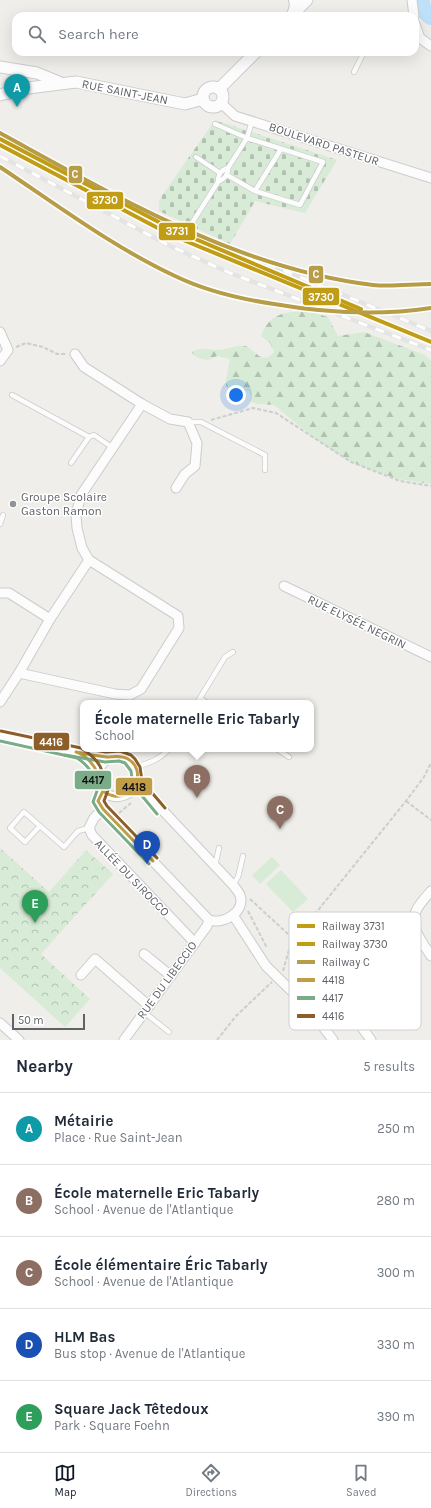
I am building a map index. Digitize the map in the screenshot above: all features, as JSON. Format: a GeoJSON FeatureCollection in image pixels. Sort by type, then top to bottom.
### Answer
{"type":"FeatureCollection","features":[{"type":"Feature","properties":{"kind":"main road"},"geometry":{"type":"LineString","coordinates":[[293,12],[295,0]]}},
{"type":"Feature","properties":{"kind":"street"},"geometry":{"type":"LineString","coordinates":[[295,12],[307,0]]}},
{"type":"Feature","properties":{"kind":"street"},"geometry":{"type":"LineString","coordinates":[[412,0],[414,12]]}},
{"type":"Feature","properties":{"kind":"street"},"geometry":{"type":"LineString","coordinates":[[419,40],[431,46]]}},
{"type":"Feature","properties":{"kind":"street"},"geometry":{"type":"LineString","coordinates":[[219,90],[252,56]]}},
{"type":"Feature","properties":{"kind":"street"},"geometry":{"type":"LineString","coordinates":[[0,67],[37,73],[62,83]]}},
{"type":"Feature","properties":{"kind":"street","name":"RUE SAINT-JEAN"},"geometry":{"type":"LineString","coordinates":[[0,95],[28,88],[76,82],[185,104],[203,99]]}},
{"type":"Feature","properties":{"kind":"street"},"geometry":{"type":"LineString","coordinates":[[215,87],[219,90],[222,96],[221,103],[218,106],[209,107],[206,105],[203,99],[203,94],[208,88],[215,87]]}},
{"type":"Feature","properties":{"kind":"street","name":"BOULEVARD PASTEUR"},"geometry":{"type":"LineString","coordinates":[[221,103],[235,116],[431,178]]}},
{"type":"Feature","properties":{"kind":"street"},"geometry":{"type":"LineString","coordinates":[[0,332],[8,350],[0,361]]}},
{"type":"Feature","properties":{"kind":"street"},"geometry":{"type":"LineString","coordinates":[[75,354],[84,367],[142,404],[170,419],[188,422],[197,443],[195,466],[184,474],[176,488]]}},
{"type":"Feature","properties":{"kind":"street"},"geometry":{"type":"LineString","coordinates":[[19,673],[115,694],[130,695],[140,689],[179,628],[178,616],[89,560],[82,548],[77,528],[76,515],[81,495],[142,404]]}},
{"type":"Feature","properties":{"kind":"street"},"geometry":{"type":"LineString","coordinates":[[0,702],[19,673],[50,619],[89,560]]}},
{"type":"Feature","properties":{"kind":"street","name":"RUE ELYSÉE NEGRIN"},"geometry":{"type":"LineString","coordinates":[[284,586],[431,657]]}},
{"type":"Feature","properties":{"kind":"street"},"geometry":{"type":"LineString","coordinates":[[0,593],[9,593],[50,619]]}},
{"type":"Feature","properties":{"kind":"street"},"geometry":{"type":"LineString","coordinates":[[0,736],[80,753],[110,757],[124,757],[132,762],[135,767],[138,776],[137,783],[132,791],[126,795],[119,797],[112,796],[103,791],[99,785],[97,772],[88,759],[80,753]]}},
{"type":"Feature","properties":{"kind":"street"},"geometry":{"type":"LineString","coordinates":[[97,772],[104,761],[110,757]]}},
{"type":"Feature","properties":{"kind":"street"},"geometry":{"type":"LineString","coordinates":[[103,791],[98,801],[103,809],[209,920],[213,922],[224,921],[233,915],[240,907],[240,895],[233,884],[137,783]]}},
{"type":"Feature","properties":{"kind":"street","name":"ALLÉE DU SIROCCO"},"geometry":{"type":"LineString","coordinates":[[103,809],[94,818],[89,828],[92,835],[195,943]]}},
{"type":"Feature","properties":{"kind":"street"},"geometry":{"type":"LineString","coordinates":[[415,912],[416,909],[431,891]]}},
{"type":"Feature","properties":{"kind":"street"},"geometry":{"type":"LineString","coordinates":[[233,915],[266,966],[281,972],[289,981]]}},
{"type":"Feature","properties":{"kind":"street","name":"RUE DU LIBECCIO"},"geometry":{"type":"LineString","coordinates":[[124,1040],[195,943],[207,926],[209,920]]}},
{"type":"Feature","properties":{"kind":"street"},"geometry":{"type":"LineString","coordinates":[[421,939],[431,956]]}},
{"type":"Feature","properties":{"kind":"street"},"geometry":{"type":"LineString","coordinates":[[144,954],[171,976]]}},
{"type":"Feature","properties":{"kind":"street"},"geometry":{"type":"LineString","coordinates":[[81,975],[95,959],[146,1009]]}},
{"type":"Feature","properties":{"kind":"street"},"geometry":{"type":"LineString","coordinates":[[0,1023],[19,1040]]}},
{"type":"Feature","properties":{"kind":"street"},"geometry":{"type":"LineString","coordinates":[[325,1030],[333,1040]]}},
{"type":"Feature","properties":{"kind":"street"},"geometry":{"type":"LineString","coordinates":[[364,1030],[371,1040]]}},
{"type":"Feature","properties":{"kind":"lane"},"geometry":{"type":"LineString","coordinates":[[354,72],[362,56]]}},
{"type":"Feature","properties":{"kind":"lane"},"geometry":{"type":"LineString","coordinates":[[192,223],[218,182],[227,175],[228,168],[247,138],[252,121]]}},
{"type":"Feature","properties":{"kind":"lane"},"geometry":{"type":"LineString","coordinates":[[215,124],[247,138],[323,162],[300,205],[255,191],[227,175]]}},
{"type":"Feature","properties":{"kind":"lane"},"geometry":{"type":"LineString","coordinates":[[255,191],[281,149]]}},
{"type":"Feature","properties":{"kind":"lane"},"geometry":{"type":"LineString","coordinates":[[196,157],[220,173]]}},
{"type":"Feature","properties":{"kind":"lane"},"geometry":{"type":"LineString","coordinates":[[218,182],[222,170],[228,168]]}},
{"type":"Feature","properties":{"kind":"lane"},"geometry":{"type":"LineString","coordinates":[[12,395],[89,437]]}},
{"type":"Feature","properties":{"kind":"lane"},"geometry":{"type":"LineString","coordinates":[[188,422],[201,422],[265,455],[265,470]]}},
{"type":"Feature","properties":{"kind":"lane"},"geometry":{"type":"LineString","coordinates":[[71,463],[89,437],[94,435],[113,448]]}},
{"type":"Feature","properties":{"kind":"lane"},"geometry":{"type":"LineString","coordinates":[[0,524],[3,515]]}},
{"type":"Feature","properties":{"kind":"lane"},"geometry":{"type":"LineString","coordinates":[[203,700],[200,698],[225,657],[233,652]]}},
{"type":"Feature","properties":{"kind":"lane"},"geometry":{"type":"LineString","coordinates":[[135,767],[152,762],[166,752]]}},
{"type":"Feature","properties":{"kind":"lane"},"geometry":{"type":"LineString","coordinates":[[282,752],[289,757]]}},
{"type":"Feature","properties":{"kind":"lane"},"geometry":{"type":"LineString","coordinates":[[40,826],[25,842],[10,828],[24,812],[40,826],[64,847],[78,831],[89,828]]}},
{"type":"Feature","properties":{"kind":"lane"},"geometry":{"type":"LineString","coordinates":[[215,866],[219,848]]}},
{"type":"Feature","properties":{"kind":"lane"},"geometry":{"type":"LineString","coordinates":[[233,884],[238,878],[243,856]]}},
{"type":"Feature","properties":{"kind":"lane"},"geometry":{"type":"LineString","coordinates":[[146,1009],[169,1032]]}},
{"type":"Feature","properties":{"kind":"path"},"geometry":{"type":"LineString","coordinates":[[8,350],[26,343],[43,347],[57,354],[75,354]]}},
{"type":"Feature","properties":{"kind":"path"},"geometry":{"type":"LineString","coordinates":[[201,422],[253,408],[276,413],[351,462],[400,481],[431,486]]}},
{"type":"Feature","properties":{"kind":"path"},"geometry":{"type":"LineString","coordinates":[[317,912],[406,801],[424,777],[431,763]]}},
{"type":"Feature","properties":{"kind":"path"},"geometry":{"type":"LineString","coordinates":[[112,819],[144,792]]}},
{"type":"Feature","properties":{"kind":"path"},"geometry":{"type":"LineString","coordinates":[[406,801],[431,820]]}},
{"type":"Feature","properties":{"kind":"path"},"geometry":{"type":"LineString","coordinates":[[248,898],[289,935]]}},
{"type":"Feature","properties":{"kind":"path"},"geometry":{"type":"LineString","coordinates":[[246,908],[267,949]]}},
{"type":"Feature","properties":{"kind":"path"},"geometry":{"type":"LineString","coordinates":[[217,1040],[236,1016],[281,972],[289,949]]}},
{"type":"Feature","properties":{"kind":"path"},"geometry":{"type":"LineString","coordinates":[[281,972],[289,981]]}},
{"type":"Feature","properties":{"kind":"green space"},"geometry":{"type":"Polygon","coordinates":[[[215,120],[337,160],[305,213],[255,201],[230,244],[159,211],[159,202],[161,197],[215,120]]]}},
{"type":"Feature","properties":{"kind":"green space"},"geometry":{"type":"Polygon","coordinates":[[[308,311],[328,317],[338,336],[364,332],[425,355],[431,361],[431,484],[398,479],[358,465],[341,456],[314,438],[274,405],[257,404],[250,401],[251,396],[249,391],[237,391],[226,386],[230,359],[217,356],[208,360],[198,358],[192,353],[193,351],[200,349],[220,350],[245,346],[249,347],[258,355],[265,358],[274,352],[270,343],[261,336],[269,322],[286,313],[308,311]]]}},
{"type":"Feature","properties":{"kind":"green space"},"geometry":{"type":"Polygon","coordinates":[[[0,848],[49,892],[86,850],[113,874],[41,954],[90,999],[65,1027],[0,968],[0,848]]]}},
{"type":"Feature","properties":{"kind":"green space"},"geometry":{"type":"Polygon","coordinates":[[[272,857],[280,865],[260,884],[252,875],[272,857]]]}},
{"type":"Feature","properties":{"kind":"green space"},"geometry":{"type":"Polygon","coordinates":[[[281,870],[308,899],[293,912],[266,884],[281,870]]]}},
{"type":"Feature","properties":{"kind":"waterway"},"geometry":{"type":"LineString","coordinates":[[421,0],[421,7],[431,16]]}},
{"type":"Feature","properties":{"kind":"railway"},"geometry":{"type":"LineString","coordinates":[[0,156],[168,245],[230,273],[431,350]]}},
{"type":"Feature","properties":{"kind":"railway"},"geometry":{"type":"LineString","coordinates":[[217,243],[431,331]]}},
{"type":"Feature","properties":{"kind":"rail line","name":"C"},"geometry":{"type":"LineString","coordinates":[[0,133],[89,182],[180,227],[227,247],[275,264],[323,276],[380,286],[431,284]]}},
{"type":"Feature","properties":{"kind":"rail line","name":"3731"},"geometry":{"type":"LineString","coordinates":[[0,139],[174,230],[361,309]]}},
{"type":"Feature","properties":{"kind":"rail line","name":"3730"},"geometry":{"type":"LineString","coordinates":[[0,145],[171,235],[431,342]]}},
{"type":"Feature","properties":{"kind":"rail line","name":"C"},"geometry":{"type":"LineString","coordinates":[[0,167],[107,239],[152,265],[211,290],[261,302],[313,310],[372,313],[431,308]]}},
{"type":"Feature","properties":{"kind":"transit line","name":"4416"},"geometry":{"type":"LineString","coordinates":[[1,731],[80,748]]}},
{"type":"Feature","properties":{"kind":"transit line","name":"4417"},"geometry":{"type":"LineString","coordinates":[[0,741],[77,758],[82,761],[91,772],[97,791],[93,802],[99,812],[149,864]]}},
{"type":"Feature","properties":{"kind":"transit line","name":"4418"},"geometry":{"type":"LineString","coordinates":[[76,752],[103,757],[120,757],[128,759],[134,764],[137,770],[136,783],[133,789],[121,796],[114,796],[105,793],[101,788],[97,773],[92,763],[86,757],[76,752]]}},
{"type":"Feature","properties":{"kind":"transit line","name":"4416"},"geometry":{"type":"LineString","coordinates":[[86,752],[99,764],[102,771],[108,790],[104,801],[107,806],[157,858]]}},
{"type":"Feature","properties":{"kind":"transit line","name":"4416"},"geometry":{"type":"LineString","coordinates":[[123,752],[131,755],[135,759],[140,767],[142,781],[165,808]]}},
{"type":"Feature","properties":{"kind":"transit line","name":"4417"},"geometry":{"type":"LineString","coordinates":[[65,755],[105,762],[119,761],[125,763],[131,771],[133,785],[157,814]]}},
{"type":"Feature","properties":{"kind":"transit line","name":"4418"},"geometry":{"type":"LineString","coordinates":[[103,791],[98,801],[103,809],[153,861]]}},
{"type":"Feature","properties":{"kind":"place","name":"Métairie"},"geometry":{"type":"Point","coordinates":[17,107]}},
{"type":"Feature","properties":{"kind":"place","name":"Groupe Scolaire Gaston Ramon"},"geometry":{"type":"Point","coordinates":[13,504]}},
{"type":"Feature","properties":{"kind":"place","name":"École maternelle Eric Tabarly"},"geometry":{"type":"Point","coordinates":[197,798]}},
{"type":"Feature","properties":{"kind":"place","name":"École élémentaire Éric Tabarly"},"geometry":{"type":"Point","coordinates":[280,829]}},
{"type":"Feature","properties":{"kind":"place","name":"HLM Bas"},"geometry":{"type":"Point","coordinates":[147,864]}},
{"type":"Feature","properties":{"kind":"place","name":"Square Jack Têtedoux"},"geometry":{"type":"Point","coordinates":[35,923]}}]}
